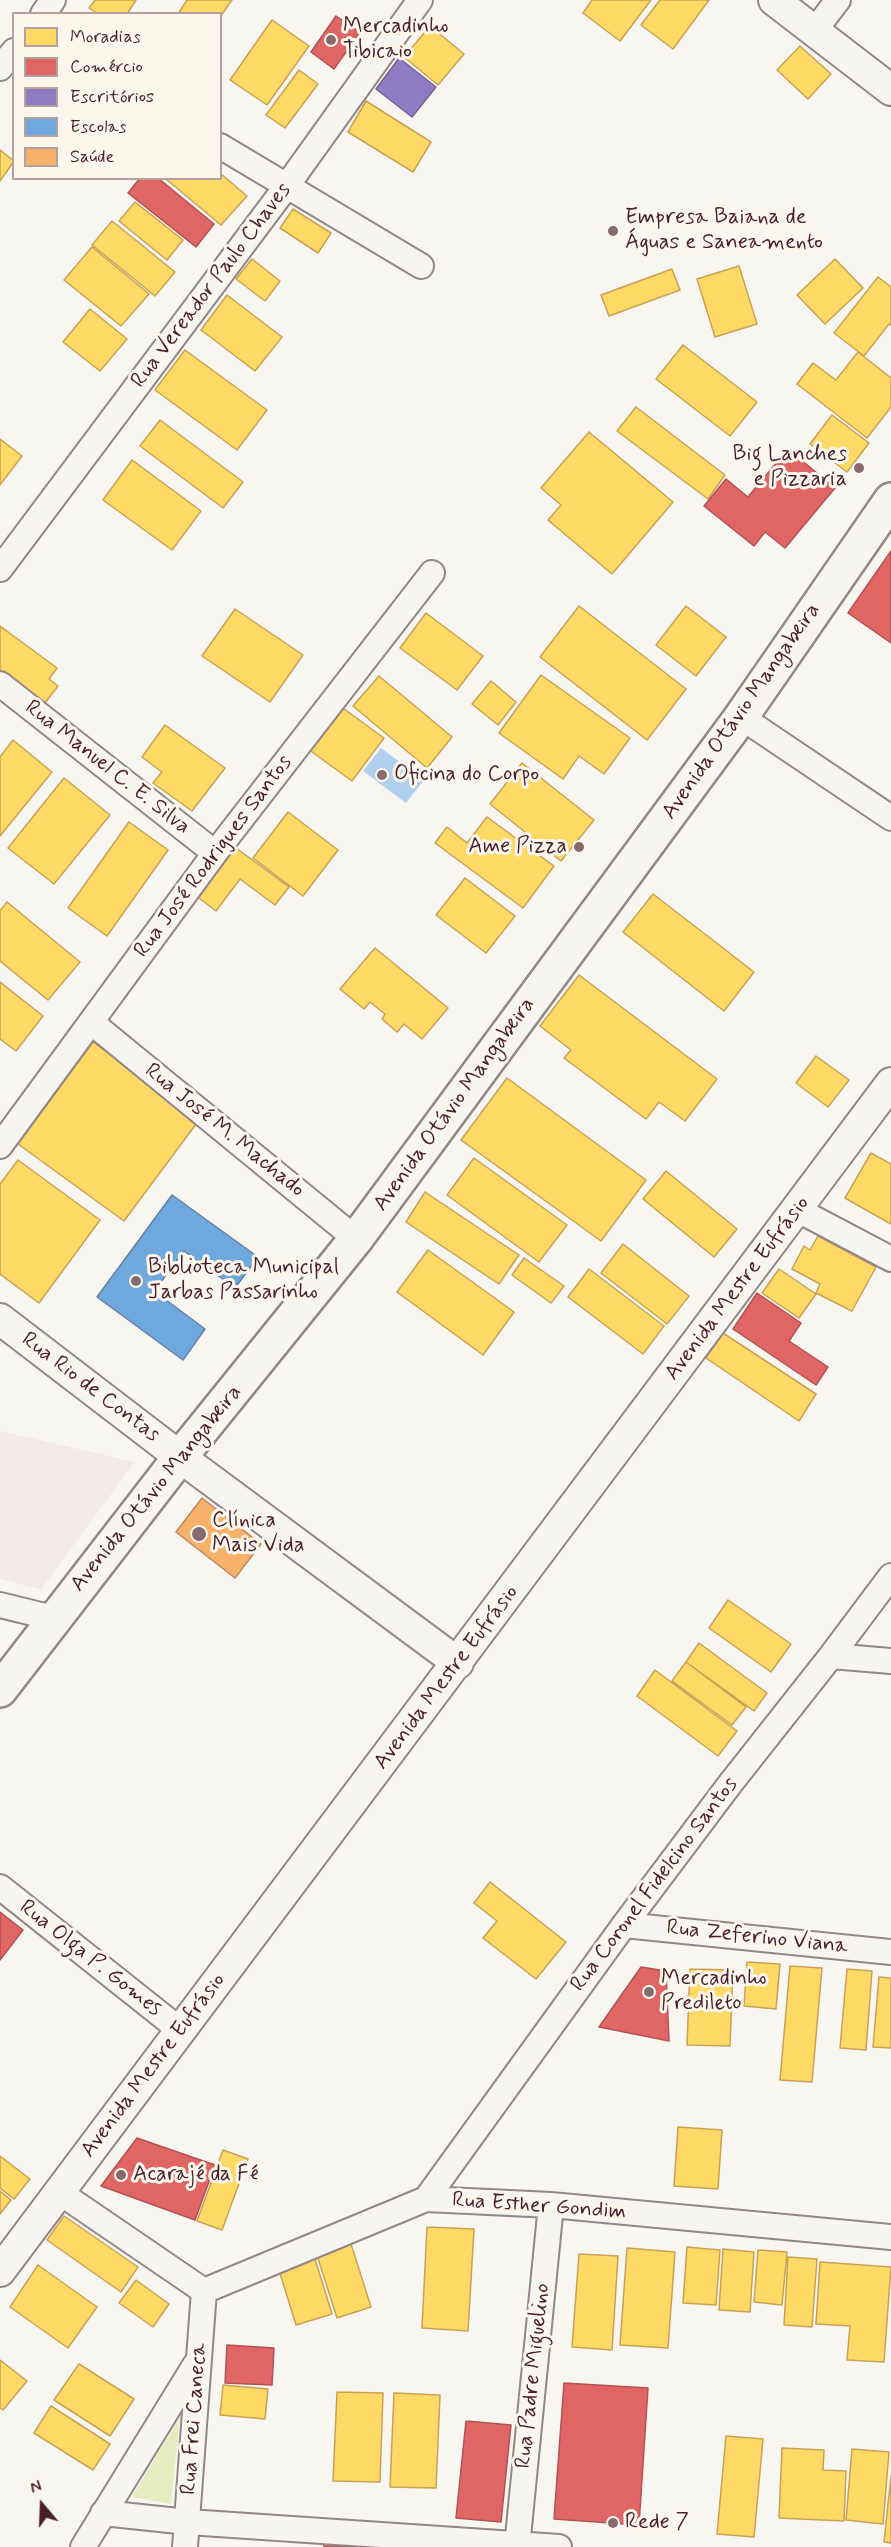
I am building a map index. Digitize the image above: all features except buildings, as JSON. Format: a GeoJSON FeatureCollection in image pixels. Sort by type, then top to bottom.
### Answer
{"type":"FeatureCollection","features":[{"type":"Feature","properties":{"kind":"main road","name":"Avenida Otávio Mangabeira"},"geometry":{"type":"LineString","coordinates":[[0,1690],[53,1618],[180,1457],[356,1239],[741,717],[890,502]]}},
{"type":"Feature","properties":{"kind":"street","name":"Rua Vereador Paulo Chaves"},"geometry":{"type":"LineString","coordinates":[[0,568],[286,187],[420,0]]}},
{"type":"Feature","properties":{"kind":"street"},"geometry":{"type":"LineString","coordinates":[[774,0],[891,90]]}},
{"type":"Feature","properties":{"kind":"street"},"geometry":{"type":"LineString","coordinates":[[815,30],[838,0]]}},
{"type":"Feature","properties":{"kind":"street"},"geometry":{"type":"LineString","coordinates":[[0,68],[12,53]]}},
{"type":"Feature","properties":{"kind":"street"},"geometry":{"type":"LineString","coordinates":[[222,147],[421,266]]}},
{"type":"Feature","properties":{"kind":"street","name":"Rua José Rodrigues Santos"},"geometry":{"type":"LineString","coordinates":[[0,1146],[215,853],[432,573]]}},
{"type":"Feature","properties":{"kind":"street","name":"Rua Manuel C. E. Silva"},"geometry":{"type":"LineString","coordinates":[[0,684],[215,853]]}},
{"type":"Feature","properties":{"kind":"street"},"geometry":{"type":"LineString","coordinates":[[741,717],[891,818]]}},
{"type":"Feature","properties":{"kind":"street","name":"Rua José M. Machado"},"geometry":{"type":"LineString","coordinates":[[91,1022],[356,1239]]}},
{"type":"Feature","properties":{"kind":"street","name":"Avenida Mestre Eufrásio"},"geometry":{"type":"LineString","coordinates":[[0,2271],[798,1210],[891,1083]]}},
{"type":"Feature","properties":{"kind":"street"},"geometry":{"type":"LineString","coordinates":[[798,1210],[891,1259]]}},
{"type":"Feature","properties":{"kind":"street","name":"Rua Rio de Contas"},"geometry":{"type":"LineString","coordinates":[[0,1319],[180,1457],[458,1663]]}},
{"type":"Feature","properties":{"kind":"street","name":"Rua Coronel Fidelcino Santos"},"geometry":{"type":"LineString","coordinates":[[426,2199],[624,1925],[891,1576]]}},
{"type":"Feature","properties":{"kind":"street"},"geometry":{"type":"LineString","coordinates":[[0,1605],[53,1618]]}},
{"type":"Feature","properties":{"kind":"street"},"geometry":{"type":"LineString","coordinates":[[831,1656],[891,1661]]}},
{"type":"Feature","properties":{"kind":"street","name":"Rua Olga P. Gomes"},"geometry":{"type":"LineString","coordinates":[[0,1887],[180,2030]]}},
{"type":"Feature","properties":{"kind":"street","name":"Rua Zeferino Viana"},"geometry":{"type":"LineString","coordinates":[[624,1925],[891,1952]]}},
{"type":"Feature","properties":{"kind":"street"},"geometry":{"type":"LineString","coordinates":[[58,2192],[204,2291]]}},
{"type":"Feature","properties":{"kind":"street","name":"Rua Esther Gondim"},"geometry":{"type":"LineString","coordinates":[[204,2291],[426,2199],[551,2205],[891,2237]]}},
{"type":"Feature","properties":{"kind":"street","name":"Rua Padre Miguelino"},"geometry":{"type":"LineString","coordinates":[[517,2545],[551,2205]]}},
{"type":"Feature","properties":{"kind":"street","name":"Rua Frei Caneca"},"geometry":{"type":"LineString","coordinates":[[185,2547],[204,2291]]}},
{"type":"Feature","properties":{"kind":"street"},"geometry":{"type":"LineString","coordinates":[[83,2547],[198,2361]]}},
{"type":"Feature","properties":{"kind":"street"},"geometry":{"type":"LineString","coordinates":[[103,2513],[188,2522],[559,2547]]}},
{"type":"Feature","properties":{"kind":"shaded area"},"geometry":{"type":"Polygon","coordinates":[[[0,1431],[135,1462],[41,1589],[0,1579],[0,1431]]]}},
{"type":"Feature","properties":{"kind":"green space"},"geometry":{"type":"Polygon","coordinates":[[[180,2417],[171,2504],[132,2497],[180,2417]]]}},
{"type":"Feature","properties":{"kind":"water"},"geometry":{"type":"Polygon","coordinates":[[[381,748],[424,780],[406,803],[363,771],[381,748]]]}},
{"type":"Feature","properties":{"kind":"place","name":"Mercadinho Tibicaio"},"geometry":{"type":"Point","coordinates":[331,40]}},
{"type":"Feature","properties":{"kind":"place","name":"Empresa Baiana de Águas e Saneamento"},"geometry":{"type":"Point","coordinates":[613,231]}},
{"type":"Feature","properties":{"kind":"place","name":"Big Lanches e Pizzaria"},"geometry":{"type":"Point","coordinates":[859,468]}},
{"type":"Feature","properties":{"kind":"place","name":"Oficina do Corpo"},"geometry":{"type":"Point","coordinates":[382,775]}},
{"type":"Feature","properties":{"kind":"place","name":"Ame Pizza"},"geometry":{"type":"Point","coordinates":[579,847]}},
{"type":"Feature","properties":{"kind":"place","name":"Biblioteca Municipal Jarbas Passarinho"},"geometry":{"type":"Point","coordinates":[136,1281]}},
{"type":"Feature","properties":{"kind":"place","name":"Clínica Mais Vida"},"geometry":{"type":"Point","coordinates":[199,1534]}},
{"type":"Feature","properties":{"kind":"place","name":"Mercadinho Predileto"},"geometry":{"type":"Point","coordinates":[649,1992]}},
{"type":"Feature","properties":{"kind":"place","name":"Acarajé da Fé"},"geometry":{"type":"Point","coordinates":[121,2175]}},
{"type":"Feature","properties":{"kind":"place","name":"Rede 7"},"geometry":{"type":"Point","coordinates":[613,2523]}}]}
